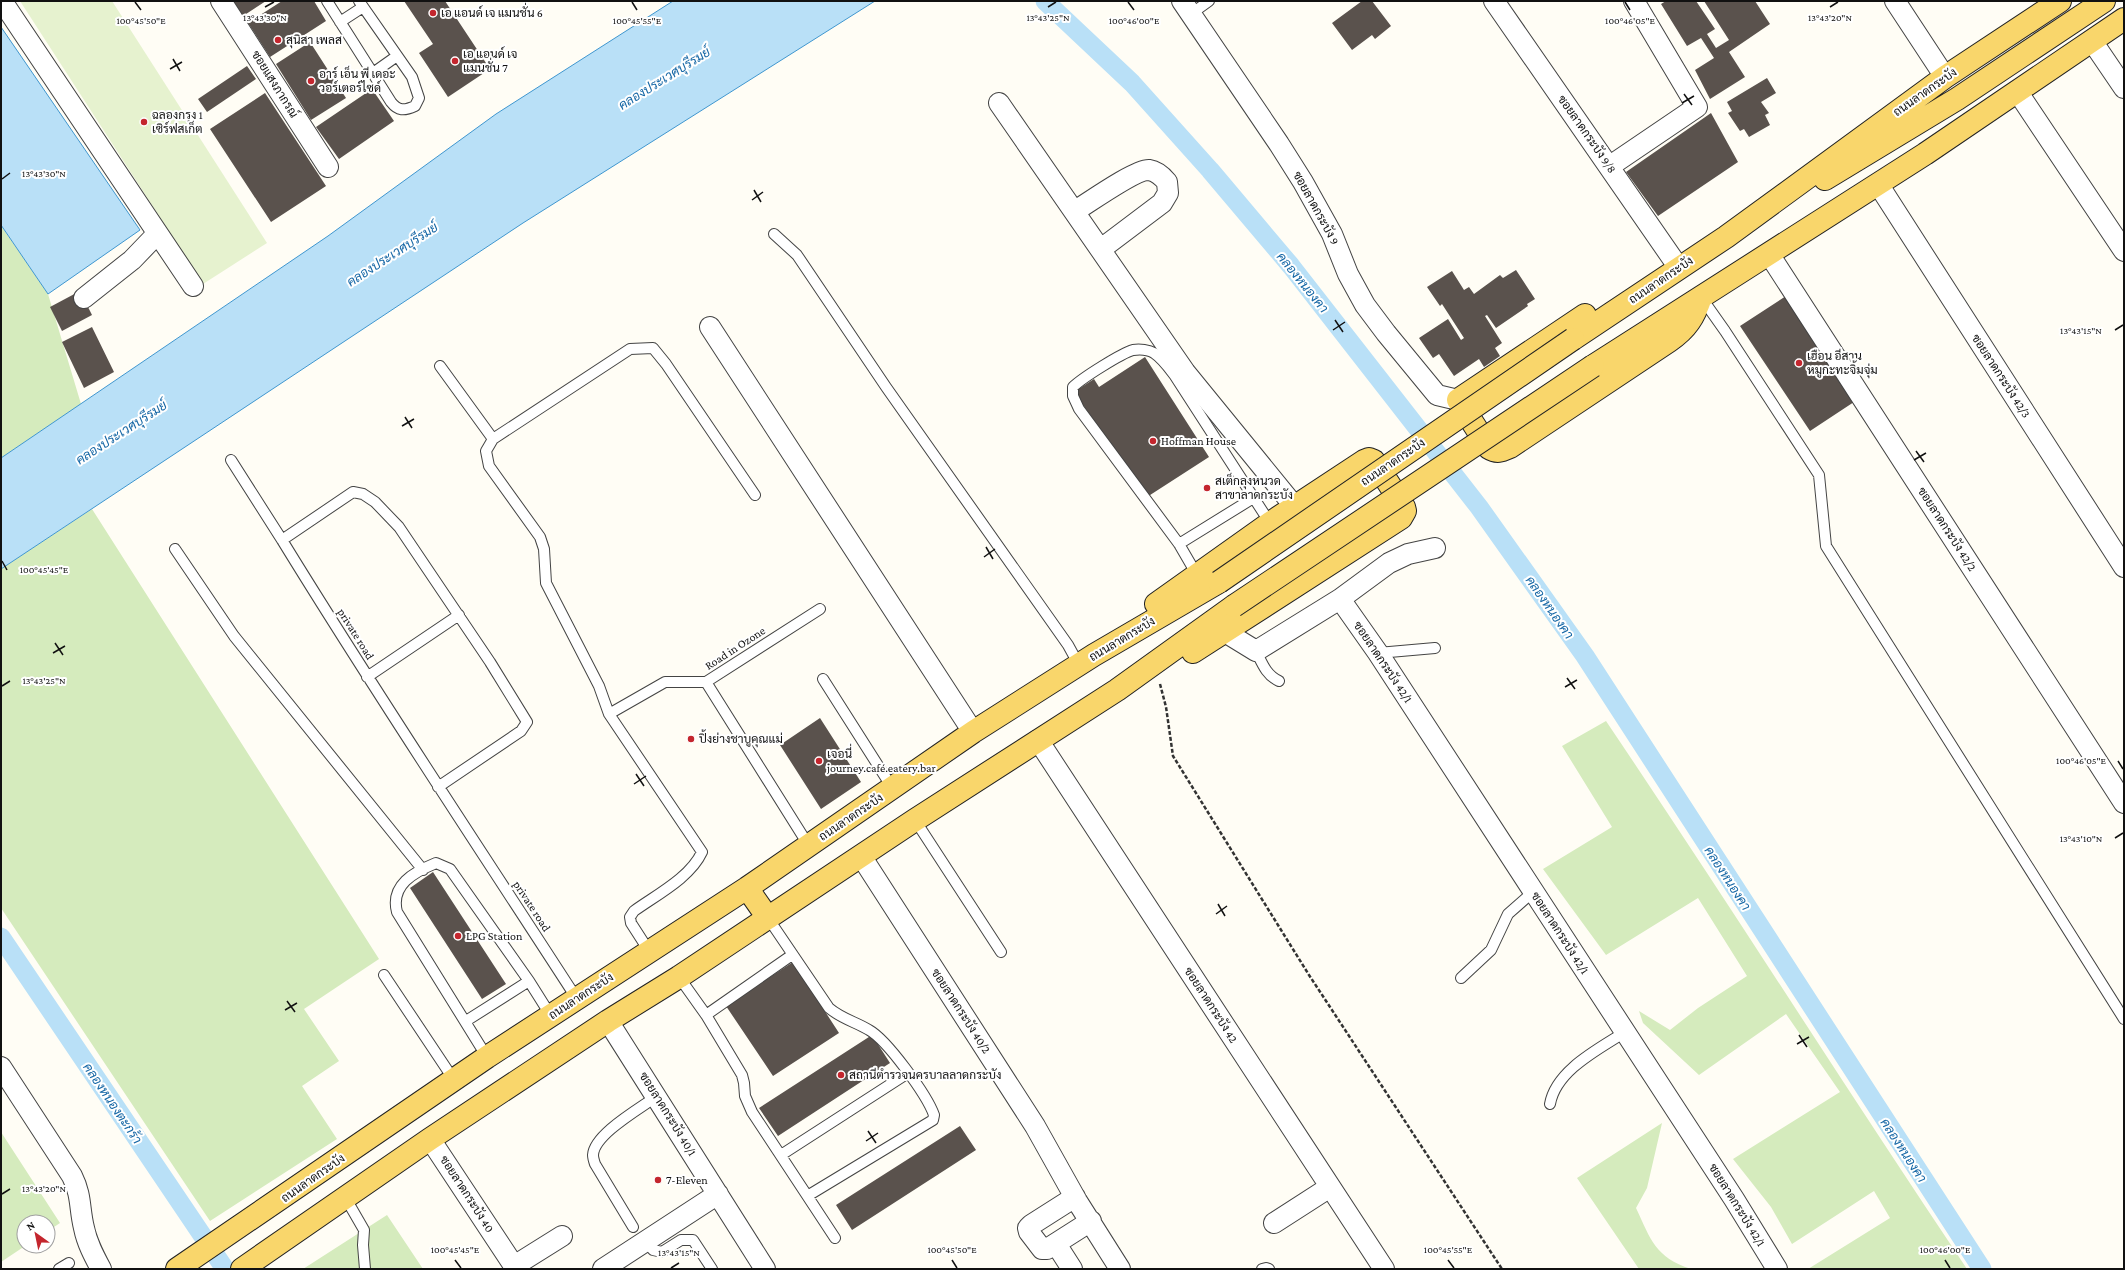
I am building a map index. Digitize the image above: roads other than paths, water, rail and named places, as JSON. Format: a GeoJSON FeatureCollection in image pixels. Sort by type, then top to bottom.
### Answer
{"type":"FeatureCollection","features":[{"type":"Feature","properties":{"kind":"main road","name":"ถนนลาดกระบัง"},"geometry":{"type":"LineString","coordinates":[[178,1269],[487,1057],[747,888],[893,789],[973,732],[1086,660],[1219,582],[1573,339],[1726,237],[1945,78],[2060,1]]}},
{"type":"Feature","properties":{"kind":"main road"},"geometry":{"type":"LineString","coordinates":[[1726,237],[1925,119],[2104,1]]}},
{"type":"Feature","properties":{"kind":"main road"},"geometry":{"type":"LineString","coordinates":[[242,1269],[430,1139],[608,1021],[679,977],[915,820],[1117,690],[1234,606],[1593,366],[1878,184],[2124,19]]}},
{"type":"Feature","properties":{"kind":"main road"},"geometry":{"type":"LineString","coordinates":[[1673,272],[1625,290],[1610,298],[1458,400],[1489,448],[1495,451],[1506,450],[1678,334],[1686,328],[1694,316],[1701,297]]}},
{"type":"Feature","properties":{"kind":"main road"},"geometry":{"type":"LineString","coordinates":[[1086,660],[1144,612],[1270,523],[1364,461],[1370,459],[1374,461],[1405,511],[1401,518],[1180,661],[1117,690]]}},
{"type":"Feature","properties":{"kind":"main road"},"geometry":{"type":"LineString","coordinates":[[747,888],[768,918]]}},
{"type":"Feature","properties":{"kind":"street"},"geometry":{"type":"LineString","coordinates":[[2,1],[193,286]]}},
{"type":"Feature","properties":{"kind":"street","name":"ซอยแสงภากรณ์"},"geometry":{"type":"LineString","coordinates":[[221,1],[328,167]]}},
{"type":"Feature","properties":{"kind":"street","name":"ซอยลาดกระบัง 9/8"},"geometry":{"type":"LineString","coordinates":[[1494,1],[1610,166],[1673,272]]}},
{"type":"Feature","properties":{"kind":"street"},"geometry":{"type":"LineString","coordinates":[[1610,166],[1697,107],[1634,1]]}},
{"type":"Feature","properties":{"kind":"street"},"geometry":{"type":"LineString","coordinates":[[1895,1],[1945,78]]}},
{"type":"Feature","properties":{"kind":"street","name":"ซอยลาดกระบัง 9"},"geometry":{"type":"LineString","coordinates":[[1186,7],[1303,182],[1332,234],[1348,274],[1365,305],[1386,333],[1438,395],[1458,400]]}},
{"type":"Feature","properties":{"kind":"street"},"geometry":{"type":"LineString","coordinates":[[2092,41],[2124,88]]}},
{"type":"Feature","properties":{"kind":"street"},"geometry":{"type":"LineString","coordinates":[[2017,91],[2124,251]]}},
{"type":"Feature","properties":{"kind":"street"},"geometry":{"type":"LineString","coordinates":[[999,104],[1102,248],[1185,372],[1295,507]]}},
{"type":"Feature","properties":{"kind":"street"},"geometry":{"type":"LineString","coordinates":[[1075,211],[1131,176],[1148,170],[1160,174],[1167,182],[1168,193],[1162,203],[1102,248]]}},
{"type":"Feature","properties":{"kind":"street","name":"ซอยลาดกระบัง 42/3"},"geometry":{"type":"LineString","coordinates":[[1878,184],[2124,567]]}},
{"type":"Feature","properties":{"kind":"street"},"geometry":{"type":"LineString","coordinates":[[84,298],[132,260],[157,234]]}},
{"type":"Feature","properties":{"kind":"street","name":"ซอยลาดกระบัง 42/2"},"geometry":{"type":"LineString","coordinates":[[1769,254],[2124,803]]}},
{"type":"Feature","properties":{"kind":"street"},"geometry":{"type":"LineString","coordinates":[[710,327],[973,732]]}},
{"type":"Feature","properties":{"kind":"street"},"geometry":{"type":"LineString","coordinates":[[1225,632],[1256,651],[1340,599],[1389,563],[1408,554],[1435,548]]}},
{"type":"Feature","properties":{"kind":"street","name":"ซอยลาดกระบัง 42/1"},"geometry":{"type":"LineString","coordinates":[[1340,599],[1378,653],[1626,1032],[1777,1269]]}},
{"type":"Feature","properties":{"kind":"street","name":"ซอยลาดกระบัง 42"},"geometry":{"type":"LineString","coordinates":[[1038,740],[1384,1269]]}},
{"type":"Feature","properties":{"kind":"street","name":"ซอยลาดกระบัง 40/2"},"geometry":{"type":"LineString","coordinates":[[861,856],[1035,1126],[1075,1197],[1120,1269]]}},
{"type":"Feature","properties":{"kind":"street","name":"ซอยลาดกระบัง 40/1"},"geometry":{"type":"LineString","coordinates":[[608,1021],[657,1096],[765,1269]]}},
{"type":"Feature","properties":{"kind":"street"},"geometry":{"type":"LineString","coordinates":[[1,1067],[72,1176],[79,1191],[84,1227],[88,1243],[101,1269]]}},
{"type":"Feature","properties":{"kind":"street","name":"ซอยลาดกระบัง 40"},"geometry":{"type":"LineString","coordinates":[[430,1139],[515,1268]]}},
{"type":"Feature","properties":{"kind":"street"},"geometry":{"type":"LineString","coordinates":[[1274,1223],[1330,1187]]}},
{"type":"Feature","properties":{"kind":"street"},"geometry":{"type":"LineString","coordinates":[[603,1269],[639,1234],[718,1194]]}},
{"type":"Feature","properties":{"kind":"street"},"geometry":{"type":"LineString","coordinates":[[1075,1197],[1028,1228],[1029,1232],[1042,1249],[1056,1244],[1090,1221]]}},
{"type":"Feature","properties":{"kind":"street"},"geometry":{"type":"LineString","coordinates":[[515,1268],[562,1236]]}},
{"type":"Feature","properties":{"kind":"street"},"geometry":{"type":"LineString","coordinates":[[1056,1244],[1072,1269]]}},
{"type":"Feature","properties":{"kind":"lane"},"geometry":{"type":"LineString","coordinates":[[327,1],[340,22],[396,108],[408,109],[415,106],[419,98],[412,77],[361,4],[340,22]]}},
{"type":"Feature","properties":{"kind":"lane"},"geometry":{"type":"LineString","coordinates":[[1186,7],[1210,1]]}},
{"type":"Feature","properties":{"kind":"lane"},"geometry":{"type":"LineString","coordinates":[[373,73],[398,56]]}},
{"type":"Feature","properties":{"kind":"lane"},"geometry":{"type":"LineString","coordinates":[[774,234],[797,254],[886,387],[1068,645],[1086,660]]}},
{"type":"Feature","properties":{"kind":"lane"},"geometry":{"type":"LineString","coordinates":[[1701,297],[1734,344],[1819,475],[1826,546],[2124,1019]]}},
{"type":"Feature","properties":{"kind":"lane"},"geometry":{"type":"LineString","coordinates":[[649,951],[631,923],[630,917],[634,911],[678,880],[698,861],[702,852],[609,714],[599,686],[546,583],[544,549],[540,537],[489,466],[486,451],[493,439],[630,349],[652,348],[666,364],[755,495]]}},
{"type":"Feature","properties":{"kind":"lane"},"geometry":{"type":"LineString","coordinates":[[1197,575],[1179,544],[1078,409],[1073,396],[1073,387],[1084,377],[1133,350],[1145,350],[1154,353],[1165,362],[1175,376],[1255,497],[1270,523]]}},
{"type":"Feature","properties":{"kind":"lane"},"geometry":{"type":"LineString","coordinates":[[440,366],[493,439]]}},
{"type":"Feature","properties":{"kind":"lane","name":"private road"},"geometry":{"type":"LineString","coordinates":[[231,460],[367,677],[577,999]]}},
{"type":"Feature","properties":{"kind":"lane"},"geometry":{"type":"LineString","coordinates":[[282,540],[353,492],[363,494],[375,502],[399,527],[490,662],[525,717],[527,722],[525,726],[438,787]]}},
{"type":"Feature","properties":{"kind":"lane"},"geometry":{"type":"LineString","coordinates":[[1179,544],[1255,497]]}},
{"type":"Feature","properties":{"kind":"lane"},"geometry":{"type":"LineString","coordinates":[[175,549],[234,636],[423,870]]}},
{"type":"Feature","properties":{"kind":"lane","name":"Road in Ozone"},"geometry":{"type":"LineString","coordinates":[[809,846],[706,682],[820,609]]}},
{"type":"Feature","properties":{"kind":"lane"},"geometry":{"type":"LineString","coordinates":[[367,677],[458,615]]}},
{"type":"Feature","properties":{"kind":"lane"},"geometry":{"type":"LineString","coordinates":[[1378,653],[1435,648]]}},
{"type":"Feature","properties":{"kind":"lane"},"geometry":{"type":"LineString","coordinates":[[1256,651],[1265,669],[1272,677],[1279,681]]}},
{"type":"Feature","properties":{"kind":"lane"},"geometry":{"type":"LineString","coordinates":[[823,678],[893,789]]}},
{"type":"Feature","properties":{"kind":"lane"},"geometry":{"type":"LineString","coordinates":[[609,714],[665,682],[706,682]]}},
{"type":"Feature","properties":{"kind":"lane"},"geometry":{"type":"LineString","coordinates":[[915,820],[1001,952]]}},
{"type":"Feature","properties":{"kind":"lane"},"geometry":{"type":"LineString","coordinates":[[487,1057],[397,912],[394,901],[396,894],[409,879],[423,870],[436,863],[450,870],[529,981],[551,1016]]}},
{"type":"Feature","properties":{"kind":"lane"},"geometry":{"type":"LineString","coordinates":[[1461,978],[1491,950],[1508,914],[1534,892]]}},
{"type":"Feature","properties":{"kind":"lane"},"geometry":{"type":"LineString","coordinates":[[768,918],[829,1008],[837,1015],[869,1030],[880,1037],[908,1073],[932,1110],[933,1120],[809,1195]]}},
{"type":"Feature","properties":{"kind":"lane"},"geometry":{"type":"LineString","coordinates":[[706,1015],[792,955]]}},
{"type":"Feature","properties":{"kind":"lane"},"geometry":{"type":"LineString","coordinates":[[384,975],[454,1080]]}},
{"type":"Feature","properties":{"kind":"lane"},"geometry":{"type":"LineString","coordinates":[[679,977],[706,1015],[744,1079],[745,1096],[752,1112],[809,1195],[835,1238]]}},
{"type":"Feature","properties":{"kind":"lane"},"geometry":{"type":"LineString","coordinates":[[466,1021],[529,981]]}},
{"type":"Feature","properties":{"kind":"lane"},"geometry":{"type":"LineString","coordinates":[[1550,1104],[1557,1086],[1576,1066],[1626,1032]]}},
{"type":"Feature","properties":{"kind":"lane"},"geometry":{"type":"LineString","coordinates":[[781,1155],[908,1073]]}},
{"type":"Feature","properties":{"kind":"lane"},"geometry":{"type":"LineString","coordinates":[[657,1096],[605,1134],[597,1144],[593,1154],[595,1164],[639,1234],[653,1250],[662,1252],[681,1240],[693,1240],[712,1269]]}},
{"type":"Feature","properties":{"kind":"lane"},"geometry":{"type":"LineString","coordinates":[[345,1197],[364,1230],[362,1246],[365,1269]]}},
{"type":"Feature","properties":{"kind":"lane"},"geometry":{"type":"LineString","coordinates":[[59,1269],[69,1263]]}},
{"type":"Feature","properties":{"kind":"lane"},"geometry":{"type":"LineString","coordinates":[[1262,1269],[1269,1269]]}},
{"type":"Feature","properties":{"kind":"water","name":"คลองประเวศบุรีรมย์"},"geometry":{"type":"Polygon","coordinates":[[[673,1],[875,1],[523,223],[1,569],[1,458],[328,236],[496,114],[673,1]]]}},
{"type":"Feature","properties":{"kind":"water"},"geometry":{"type":"Polygon","coordinates":[[[1,27],[140,230],[48,294],[1,225],[1,27]]]}},
{"type":"Feature","properties":{"kind":"waterway","name":"คลองหนองคา"},"geometry":{"type":"LineString","coordinates":[[1045,1],[1132,83],[1210,170],[1291,266],[1479,507],[1585,656],[1982,1269]]}},
{"type":"Feature","properties":{"kind":"waterway","name":"คลองหนองตะกร้า"},"geometry":{"type":"LineString","coordinates":[[1,937],[225,1269]]}},
{"type":"Feature","properties":{"kind":"place","name":"เอ แอนด์ เจ แมนชั่น 6"},"geometry":{"type":"Point","coordinates":[433,13]}},
{"type":"Feature","properties":{"kind":"place","name":"สุนิสา เพลส"},"geometry":{"type":"Point","coordinates":[278,40]}},
{"type":"Feature","properties":{"kind":"place","name":"เอ แอนด์ เจ แมนชั่น 7"},"geometry":{"type":"Point","coordinates":[455,61]}},
{"type":"Feature","properties":{"kind":"place","name":"อาร์ เอ็น พี เดอะ วอร์เตอร์ไซด์"},"geometry":{"type":"Point","coordinates":[311,81]}},
{"type":"Feature","properties":{"kind":"place","name":"ฉลองกรุง 1 เซิร์ฟสเก็ต"},"geometry":{"type":"Point","coordinates":[144,122]}},
{"type":"Feature","properties":{"kind":"place","name":"เฮือน อีสาน หมูกะทะจิ้มจุ่ม"},"geometry":{"type":"Point","coordinates":[1799,363]}},
{"type":"Feature","properties":{"kind":"place","name":"Hoffman House"},"geometry":{"type":"Point","coordinates":[1153,441]}},
{"type":"Feature","properties":{"kind":"place","name":"สเต็กลุงหนวด สาขาลาดกระบัง"},"geometry":{"type":"Point","coordinates":[1207,488]}},
{"type":"Feature","properties":{"kind":"place","name":"ปิ้งย่างชาบูคุณแม่"},"geometry":{"type":"Point","coordinates":[691,739]}},
{"type":"Feature","properties":{"kind":"place","name":"เจอนี่ journey.café.eatery.bar"},"geometry":{"type":"Point","coordinates":[819,761]}},
{"type":"Feature","properties":{"kind":"place","name":"LPG Station"},"geometry":{"type":"Point","coordinates":[458,936]}},
{"type":"Feature","properties":{"kind":"place","name":"สถานีตำรวจนครบาลลาดกระบัง"},"geometry":{"type":"Point","coordinates":[841,1075]}},
{"type":"Feature","properties":{"kind":"place","name":"7-Eleven"},"geometry":{"type":"Point","coordinates":[658,1180]}}]}
